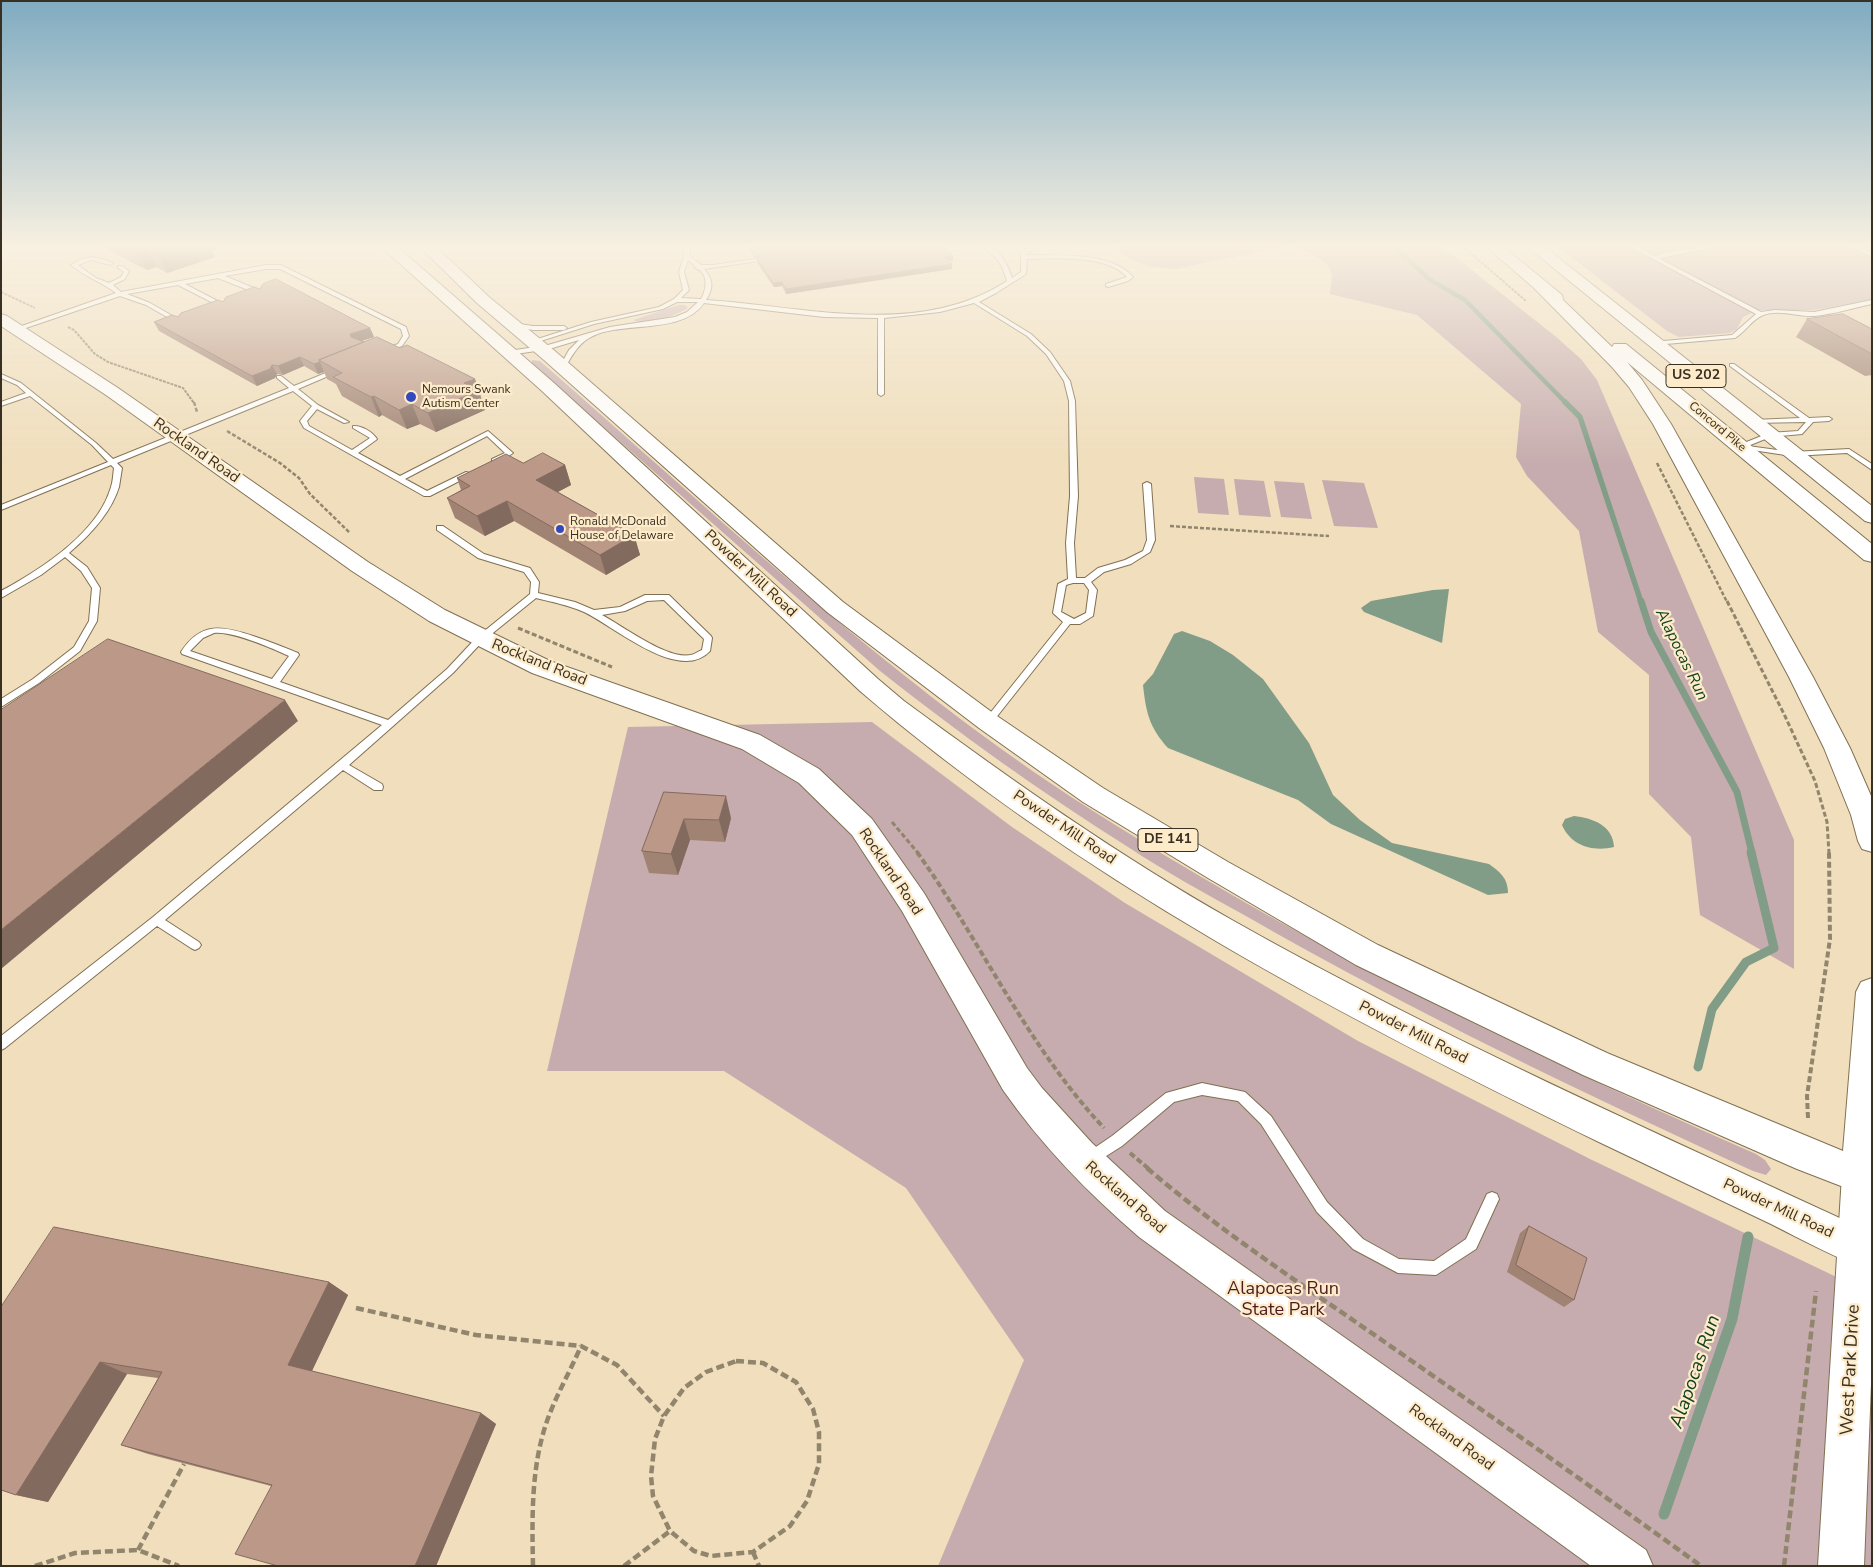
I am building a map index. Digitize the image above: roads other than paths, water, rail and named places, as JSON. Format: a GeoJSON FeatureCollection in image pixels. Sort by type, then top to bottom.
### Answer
{"type":"FeatureCollection","features":[{"type":"Feature","properties":{"kind":"main road","name":"Powder Mill Road"},"geometry":{"type":"LineString","coordinates":[[488,317],[562,368],[835,607],[988,722],[1093,794],[1218,870],[1367,955],[1595,1064],[1810,1156],[1866,1177]]}},
{"type":"Feature","properties":{"kind":"main road","name":"Powder Mill Road"},"geometry":{"type":"LineString","coordinates":[[498,317],[889,701],[983,773],[1076,839],[1220,929],[1367,1010],[1470,1063],[1864,1249]]}},
{"type":"Feature","properties":{"kind":"main road"},"geometry":{"type":"LineString","coordinates":[[1562,317],[1618,363],[1636,384],[1662,424],[1801,677],[1837,748],[1865,815],[1872,841]]}},
{"type":"Feature","properties":{"kind":"main road","name":"Concord Pike"},"geometry":{"type":"LineString","coordinates":[[1568,317],[1644,367],[1872,555]]}},
{"type":"Feature","properties":{"kind":"main road","name":"Concord Pike"},"geometry":{"type":"LineString","coordinates":[[1622,317],[1872,517]]}},
{"type":"Feature","properties":{"kind":"main road","name":"Rockland Road"},"geometry":{"type":"LineString","coordinates":[[1,319],[176,436],[323,543],[425,609],[491,630],[515,653],[541,667],[750,742],[809,776],[862,827],[913,902],[1015,1079],[1033,1106],[1085,1163],[1152,1224],[1630,1566]]}},
{"type":"Feature","properties":{"kind":"main road","name":"West Park Drive"},"geometry":{"type":"LineString","coordinates":[[1842,1566],[1864,1249],[1872,992]]}},
{"type":"Feature","properties":{"kind":"lane"},"geometry":{"type":"LineString","coordinates":[[18,329],[54,317]]}},
{"type":"Feature","properties":{"kind":"lane"},"geometry":{"type":"LineString","coordinates":[[171,317],[182,323]]}},
{"type":"Feature","properties":{"kind":"lane"},"geometry":{"type":"LineString","coordinates":[[374,352],[382,352],[400,345],[406,336],[404,328],[382,317]]}},
{"type":"Feature","properties":{"kind":"lane"},"geometry":{"type":"LineString","coordinates":[[523,342],[622,317]]}},
{"type":"Feature","properties":{"kind":"lane"},"geometry":{"type":"LineString","coordinates":[[523,342],[588,336],[611,329],[657,324],[677,317]]}},
{"type":"Feature","properties":{"kind":"lane"},"geometry":{"type":"LineString","coordinates":[[881,317],[881,394]]}},
{"type":"Feature","properties":{"kind":"lane"},"geometry":{"type":"LineString","coordinates":[[1000,317],[1028,335],[1048,353],[1067,381],[1072,401],[1074,496],[1070,544],[1072,580]]}},
{"type":"Feature","properties":{"kind":"lane"},"geometry":{"type":"LineString","coordinates":[[1654,343],[1733,337],[1742,333],[1755,317]]}},
{"type":"Feature","properties":{"kind":"lane"},"geometry":{"type":"LineString","coordinates":[[523,342],[533,328],[575,328]]}},
{"type":"Feature","properties":{"kind":"lane"},"geometry":{"type":"LineString","coordinates":[[562,368],[571,351],[588,336]]}},
{"type":"Feature","properties":{"kind":"lane"},"geometry":{"type":"LineString","coordinates":[[1732,365],[1810,422]]}},
{"type":"Feature","properties":{"kind":"lane"},"geometry":{"type":"LineString","coordinates":[[1,508],[347,366]]}},
{"type":"Feature","properties":{"kind":"lane"},"geometry":{"type":"LineString","coordinates":[[1,376],[19,384],[28,394],[94,444],[118,468],[118,482],[109,503],[88,531],[66,554],[21,585],[1,595]]}},
{"type":"Feature","properties":{"kind":"lane"},"geometry":{"type":"LineString","coordinates":[[279,376],[316,406],[346,422]]}},
{"type":"Feature","properties":{"kind":"lane"},"geometry":{"type":"LineString","coordinates":[[1,404],[28,394]]}},
{"type":"Feature","properties":{"kind":"lane"},"geometry":{"type":"LineString","coordinates":[[316,406],[303,420],[306,427],[427,494],[476,470]]}},
{"type":"Feature","properties":{"kind":"lane"},"geometry":{"type":"LineString","coordinates":[[1754,422],[1810,422],[1829,419]]}},
{"type":"Feature","properties":{"kind":"lane"},"geometry":{"type":"LineString","coordinates":[[1740,447],[1770,435],[1800,432],[1810,422]]}},
{"type":"Feature","properties":{"kind":"lane"},"geometry":{"type":"LineString","coordinates":[[354,452],[374,440],[372,436],[356,427]]}},
{"type":"Feature","properties":{"kind":"lane"},"geometry":{"type":"LineString","coordinates":[[400,479],[488,433],[509,453],[485,466]]}},
{"type":"Feature","properties":{"kind":"lane"},"geometry":{"type":"LineString","coordinates":[[1740,447],[1792,454],[1849,451],[1872,468]]}},
{"type":"Feature","properties":{"kind":"lane"},"geometry":{"type":"LineString","coordinates":[[1087,581],[1093,590],[1090,614],[1080,622],[1067,622],[1058,613],[1062,584],[1072,580],[1087,581],[1101,570],[1128,562],[1146,552],[1151,540],[1147,484]]}},
{"type":"Feature","properties":{"kind":"lane"},"geometry":{"type":"LineString","coordinates":[[1,1044],[157,920],[342,765],[450,671],[491,630],[534,595],[535,582],[527,570],[481,556],[440,528]]}},
{"type":"Feature","properties":{"kind":"lane"},"geometry":{"type":"LineString","coordinates":[[1,704],[36,681],[77,649],[93,622],[96,588],[84,569],[66,554]]}},
{"type":"Feature","properties":{"kind":"lane"},"geometry":{"type":"LineString","coordinates":[[534,595],[575,605],[594,613],[641,642],[672,657],[692,658],[706,652],[708,638],[666,597],[645,598],[622,609],[594,613]]}},
{"type":"Feature","properties":{"kind":"lane"},"geometry":{"type":"LineString","coordinates":[[988,722],[1067,622]]}},
{"type":"Feature","properties":{"kind":"lane"},"geometry":{"type":"LineString","coordinates":[[274,683],[295,655],[222,630],[203,634],[191,642],[185,652],[388,723]]}},
{"type":"Feature","properties":{"kind":"lane"},"geometry":{"type":"LineString","coordinates":[[342,765],[378,787]]}},
{"type":"Feature","properties":{"kind":"lane"},"geometry":{"type":"LineString","coordinates":[[157,920],[195,945]]}},
{"type":"Feature","properties":{"kind":"lane"},"geometry":{"type":"LineString","coordinates":[[1085,1163],[1117,1141],[1171,1097],[1202,1089],[1241,1096],[1266,1120],[1322,1207],[1358,1244],[1398,1266],[1436,1268],[1471,1244],[1492,1200]]}},
{"type":"Feature","properties":{"kind":"waterway","name":"Alapocas Run"},"geometry":{"type":"LineString","coordinates":[[1482,317],[1566,403]]}},
{"type":"Feature","properties":{"kind":"waterway","name":"Alapocas Run"},"geometry":{"type":"LineString","coordinates":[[1566,403],[1580,417],[1641,602]]}},
{"type":"Feature","properties":{"kind":"waterway","name":"Alapocas Run"},"geometry":{"type":"LineString","coordinates":[[1641,601],[1651,632],[1737,792],[1752,853]]}},
{"type":"Feature","properties":{"kind":"waterway","name":"Alapocas Run"},"geometry":{"type":"LineString","coordinates":[[1698,1067],[1712,1009],[1746,962],[1774,948],[1751,852]]}},
{"type":"Feature","properties":{"kind":"waterway","name":"Alapocas Run"},"geometry":{"type":"LineString","coordinates":[[1664,1514],[1732,1319],[1748,1237]]}},
{"type":"Feature","properties":{"kind":"place","name":"Nemours Swank Autism Center"},"geometry":{"type":"Point","coordinates":[411,397]}},
{"type":"Feature","properties":{"kind":"place","name":"Ronald McDonald House of Delaware"},"geometry":{"type":"Point","coordinates":[560,529]}},
{"type":"Feature","properties":{"kind":"park label","name":"Alapocas Run State Park"},"geometry":{"type":"Point","coordinates":[1283,1300]}}]}
